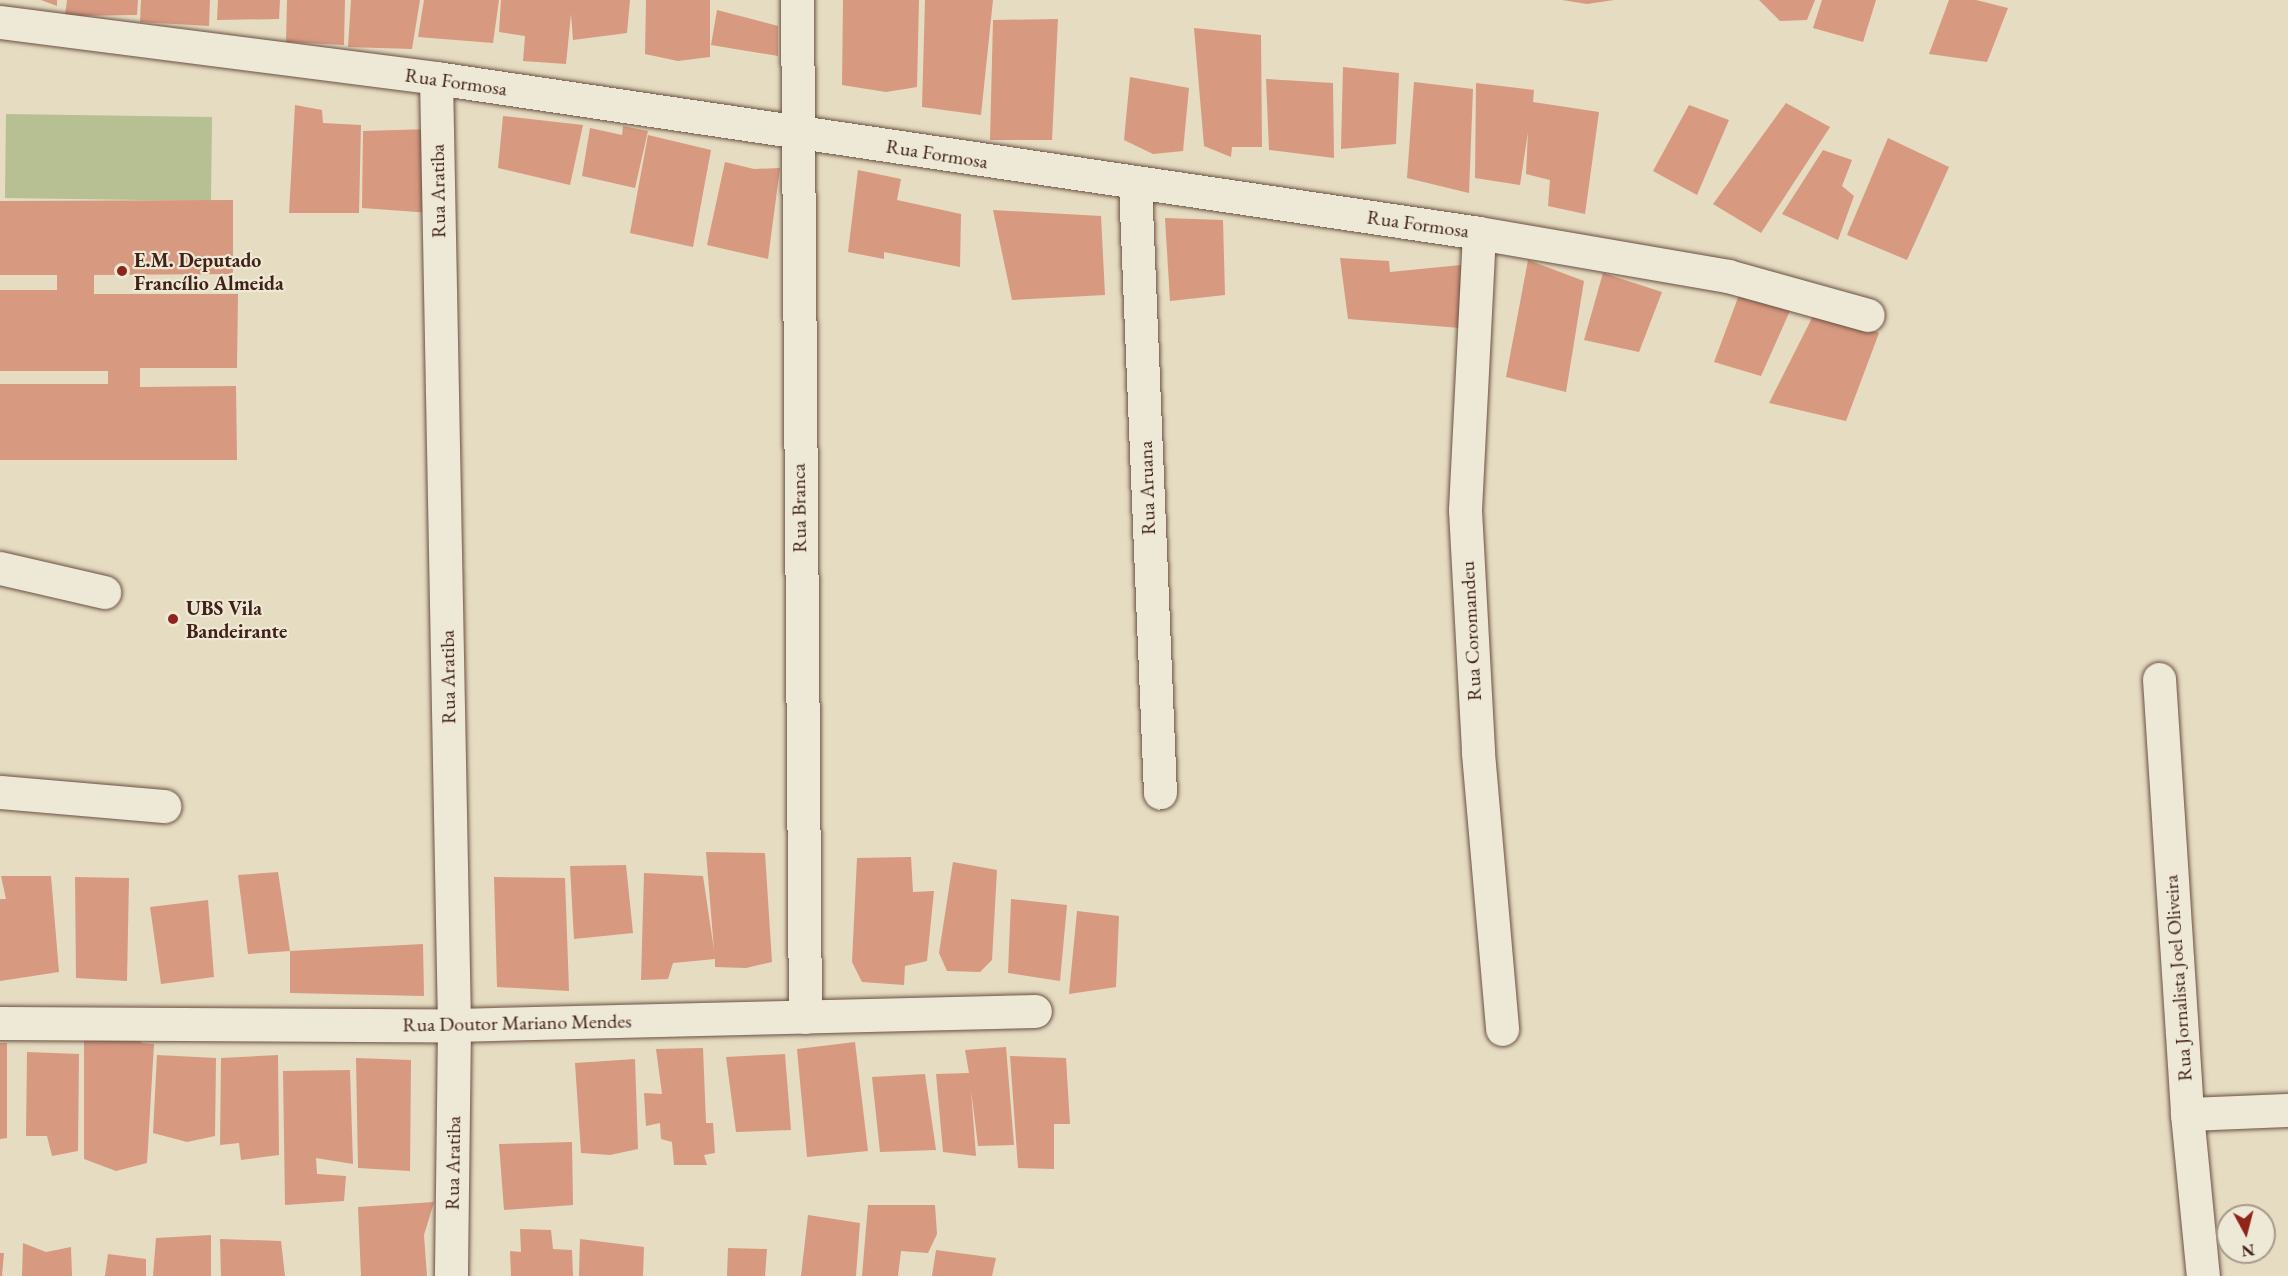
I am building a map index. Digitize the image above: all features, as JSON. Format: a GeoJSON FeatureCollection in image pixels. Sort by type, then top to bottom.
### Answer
{"type":"FeatureCollection","features":[{"type":"Feature","properties":{"kind":"street","name":"Rua Branca"},"geometry":{"type":"LineString","coordinates":[[797,0],[795,133],[805,1017]]}},
{"type":"Feature","properties":{"kind":"street","name":"Rua Formosa"},"geometry":{"type":"LineString","coordinates":[[0,22],[436,78],[1135,184],[1479,233],[1728,276],[1868,315]]}},
{"type":"Feature","properties":{"kind":"street","name":"Rua Aratiba"},"geometry":{"type":"LineString","coordinates":[[436,78],[454,1026],[451,1276]]}},
{"type":"Feature","properties":{"kind":"street","name":"Rua Aruana"},"geometry":{"type":"LineString","coordinates":[[1135,184],[1160,792]]}},
{"type":"Feature","properties":{"kind":"street","name":"Rua Coromandeu"},"geometry":{"type":"LineString","coordinates":[[1479,233],[1465,510],[1478,753],[1502,1029]]}},
{"type":"Feature","properties":{"kind":"street"},"geometry":{"type":"LineString","coordinates":[[0,568],[104,592]]}},
{"type":"Feature","properties":{"kind":"street","name":"Rua Jornalista Joel Oliveira"},"geometry":{"type":"LineString","coordinates":[[2158,679],[2187,1114],[2204,1276]]}},
{"type":"Feature","properties":{"kind":"street"},"geometry":{"type":"LineString","coordinates":[[0,792],[164,806]]}},
{"type":"Feature","properties":{"kind":"street","name":"Rua Doutor Mariano Mendes"},"geometry":{"type":"LineString","coordinates":[[0,1023],[454,1026],[1035,1011]]}},
{"type":"Feature","properties":{"kind":"street"},"geometry":{"type":"LineString","coordinates":[[2187,1114],[2288,1110]]}},
{"type":"Feature","properties":{"kind":"green space"},"geometry":{"type":"Polygon","coordinates":[[[6,114],[212,117],[211,201],[5,198],[6,114]]]}},
{"type":"Feature","properties":{"kind":"building"},"geometry":{"type":"Polygon","coordinates":[[[41,0],[57,0],[57,6],[41,0]]]}},
{"type":"Feature","properties":{"kind":"building"},"geometry":{"type":"Polygon","coordinates":[[[67,0],[138,0],[137,15],[65,16],[67,0]]]}},
{"type":"Feature","properties":{"kind":"building"},"geometry":{"type":"Polygon","coordinates":[[[141,0],[210,0],[209,26],[140,22],[141,0]]]}},
{"type":"Feature","properties":{"kind":"building"},"geometry":{"type":"Polygon","coordinates":[[[218,0],[280,0],[279,19],[217,20],[218,0]]]}},
{"type":"Feature","properties":{"kind":"building"},"geometry":{"type":"Polygon","coordinates":[[[287,0],[345,0],[344,45],[286,42],[287,0]]]}},
{"type":"Feature","properties":{"kind":"building"},"geometry":{"type":"Polygon","coordinates":[[[351,0],[420,0],[412,49],[348,47],[351,0]]]}},
{"type":"Feature","properties":{"kind":"building"},"geometry":{"type":"Polygon","coordinates":[[[424,0],[499,0],[493,43],[418,37],[424,0]]]}},
{"type":"Feature","properties":{"kind":"building"},"geometry":{"type":"Polygon","coordinates":[[[501,0],[630,0],[627,33],[573,40],[571,14],[566,64],[523,61],[525,36],[499,32],[501,0]]]}},
{"type":"Feature","properties":{"kind":"building"},"geometry":{"type":"Polygon","coordinates":[[[646,0],[710,0],[710,57],[678,61],[645,54],[646,0]]]}},
{"type":"Feature","properties":{"kind":"building"},"geometry":{"type":"Polygon","coordinates":[[[843,0],[919,0],[917,87],[886,92],[842,85],[843,0]]]}},
{"type":"Feature","properties":{"kind":"building"},"geometry":{"type":"Polygon","coordinates":[[[925,0],[993,0],[981,115],[922,107],[925,0]]]}},
{"type":"Feature","properties":{"kind":"building"},"geometry":{"type":"Polygon","coordinates":[[[1562,0],[1614,0],[1587,4],[1562,0]]]}},
{"type":"Feature","properties":{"kind":"building"},"geometry":{"type":"Polygon","coordinates":[[[1759,0],[1815,0],[1807,20],[1780,21],[1759,0]]]}},
{"type":"Feature","properties":{"kind":"building"},"geometry":{"type":"Polygon","coordinates":[[[1822,0],[1876,0],[1863,42],[1813,28],[1822,0]]]}},
{"type":"Feature","properties":{"kind":"building"},"geometry":{"type":"Polygon","coordinates":[[[1949,0],[1976,0],[2008,8],[1987,62],[1929,54],[1949,0]]]}},
{"type":"Feature","properties":{"kind":"building"},"geometry":{"type":"Polygon","coordinates":[[[717,10],[778,26],[778,56],[711,45],[717,10]]]}},
{"type":"Feature","properties":{"kind":"building"},"geometry":{"type":"Polygon","coordinates":[[[1058,19],[1052,140],[990,140],[993,20],[1058,19]]]}},
{"type":"Feature","properties":{"kind":"building"},"geometry":{"type":"Polygon","coordinates":[[[1194,28],[1261,35],[1262,147],[1232,147],[1231,157],[1204,146],[1194,28]]]}},
{"type":"Feature","properties":{"kind":"building"},"geometry":{"type":"Polygon","coordinates":[[[1343,67],[1399,73],[1396,144],[1341,149],[1343,67]]]}},
{"type":"Feature","properties":{"kind":"building"},"geometry":{"type":"Polygon","coordinates":[[[1130,77],[1189,88],[1183,151],[1153,154],[1124,140],[1130,77]]]}},
{"type":"Feature","properties":{"kind":"building"},"geometry":{"type":"Polygon","coordinates":[[[1266,79],[1333,83],[1334,158],[1269,150],[1266,79]]]}},
{"type":"Feature","properties":{"kind":"building"},"geometry":{"type":"Polygon","coordinates":[[[1414,82],[1473,89],[1469,193],[1407,178],[1414,82]]]}},
{"type":"Feature","properties":{"kind":"building"},"geometry":{"type":"Polygon","coordinates":[[[1476,83],[1534,90],[1533,102],[1599,112],[1585,214],[1548,206],[1550,180],[1526,174],[1528,132],[1520,185],[1475,178],[1476,83]]]}},
{"type":"Feature","properties":{"kind":"building"},"geometry":{"type":"Polygon","coordinates":[[[1786,103],[1830,127],[1761,233],[1713,204],[1786,103]]]}},
{"type":"Feature","properties":{"kind":"building"},"geometry":{"type":"Polygon","coordinates":[[[295,105],[322,110],[323,123],[361,125],[359,213],[289,213],[295,105]]]}},
{"type":"Feature","properties":{"kind":"building"},"geometry":{"type":"Polygon","coordinates":[[[1689,105],[1729,120],[1697,195],[1653,171],[1689,105]]]}},
{"type":"Feature","properties":{"kind":"building"},"geometry":{"type":"Polygon","coordinates":[[[503,116],[583,125],[570,185],[498,168],[503,116]]]}},
{"type":"Feature","properties":{"kind":"building"},"geometry":{"type":"Polygon","coordinates":[[[623,126],[648,131],[635,188],[582,176],[590,128],[622,135],[623,126]]]}},
{"type":"Feature","properties":{"kind":"building"},"geometry":{"type":"Polygon","coordinates":[[[431,129],[431,213],[362,208],[363,131],[431,129]]]}},
{"type":"Feature","properties":{"kind":"building"},"geometry":{"type":"Polygon","coordinates":[[[648,135],[711,150],[693,247],[630,233],[648,135]]]}},
{"type":"Feature","properties":{"kind":"building"},"geometry":{"type":"Polygon","coordinates":[[[1888,138],[1949,167],[1907,260],[1847,235],[1888,138]]]}},
{"type":"Feature","properties":{"kind":"building"},"geometry":{"type":"Polygon","coordinates":[[[1823,150],[1852,160],[1842,186],[1854,196],[1838,240],[1782,214],[1823,150]]]}},
{"type":"Feature","properties":{"kind":"building"},"geometry":{"type":"Polygon","coordinates":[[[725,162],[754,169],[780,168],[768,259],[707,245],[725,162]]]}},
{"type":"Feature","properties":{"kind":"building"},"geometry":{"type":"Polygon","coordinates":[[[858,170],[901,179],[897,200],[961,214],[960,267],[884,252],[884,259],[848,252],[858,170]]]}},
{"type":"Feature","properties":{"kind":"building"},"geometry":{"type":"Polygon","coordinates":[[[233,200],[233,274],[94,275],[94,294],[238,294],[237,368],[140,368],[140,387],[236,386],[237,460],[0,460],[0,384],[108,384],[108,371],[0,371],[0,290],[57,290],[57,275],[0,275],[0,201],[233,200]]]}},
{"type":"Feature","properties":{"kind":"building"},"geometry":{"type":"Polygon","coordinates":[[[993,210],[1101,216],[1105,295],[1012,300],[993,210]]]}},
{"type":"Feature","properties":{"kind":"building"},"geometry":{"type":"Polygon","coordinates":[[[1165,218],[1223,220],[1225,295],[1170,301],[1165,218]]]}},
{"type":"Feature","properties":{"kind":"building"},"geometry":{"type":"Polygon","coordinates":[[[1340,258],[1389,261],[1390,272],[1461,265],[1460,328],[1348,319],[1340,258]]]}},
{"type":"Feature","properties":{"kind":"building"},"geometry":{"type":"Polygon","coordinates":[[[1528,260],[1584,281],[1566,392],[1506,377],[1528,260]]]}},
{"type":"Feature","properties":{"kind":"building"},"geometry":{"type":"Polygon","coordinates":[[[1603,273],[1662,292],[1639,352],[1584,340],[1603,273]]]}},
{"type":"Feature","properties":{"kind":"building"},"geometry":{"type":"Polygon","coordinates":[[[1742,287],[1793,304],[1761,376],[1714,362],[1742,287]]]}},
{"type":"Feature","properties":{"kind":"building"},"geometry":{"type":"Polygon","coordinates":[[[1816,310],[1879,333],[1846,421],[1769,403],[1816,310]]]}},
{"type":"Feature","properties":{"kind":"building"},"geometry":{"type":"Polygon","coordinates":[[[706,852],[765,853],[772,962],[746,968],[715,967],[715,959],[673,963],[668,979],[641,980],[644,873],[703,876],[714,950],[706,852]]]}},
{"type":"Feature","properties":{"kind":"building"},"geometry":{"type":"Polygon","coordinates":[[[911,857],[913,892],[934,891],[927,961],[905,966],[904,985],[862,982],[852,962],[857,858],[911,857]]]}},
{"type":"Feature","properties":{"kind":"building"},"geometry":{"type":"Polygon","coordinates":[[[953,862],[997,870],[992,960],[980,972],[947,971],[939,953],[953,862]]]}},
{"type":"Feature","properties":{"kind":"building"},"geometry":{"type":"Polygon","coordinates":[[[626,865],[633,933],[574,939],[570,866],[626,865]]]}},
{"type":"Feature","properties":{"kind":"building"},"geometry":{"type":"Polygon","coordinates":[[[278,872],[290,951],[248,954],[238,875],[278,872]]]}},
{"type":"Feature","properties":{"kind":"building"},"geometry":{"type":"Polygon","coordinates":[[[1,876],[51,876],[59,972],[0,981],[0,899],[6,899],[1,876]]]}},
{"type":"Feature","properties":{"kind":"building"},"geometry":{"type":"Polygon","coordinates":[[[75,877],[129,878],[127,981],[76,978],[75,877]]]}},
{"type":"Feature","properties":{"kind":"building"},"geometry":{"type":"Polygon","coordinates":[[[494,877],[565,878],[569,991],[497,987],[494,877]]]}},
{"type":"Feature","properties":{"kind":"building"},"geometry":{"type":"Polygon","coordinates":[[[1011,899],[1067,905],[1060,981],[1008,973],[1011,899]]]}},
{"type":"Feature","properties":{"kind":"building"},"geometry":{"type":"Polygon","coordinates":[[[208,900],[214,977],[161,984],[150,907],[208,900]]]}},
{"type":"Feature","properties":{"kind":"building"},"geometry":{"type":"Polygon","coordinates":[[[1077,911],[1119,916],[1116,987],[1069,994],[1077,911]]]}},
{"type":"Feature","properties":{"kind":"building"},"geometry":{"type":"Polygon","coordinates":[[[423,944],[424,996],[290,993],[290,951],[423,944]]]}},
{"type":"Feature","properties":{"kind":"building"},"geometry":{"type":"Polygon","coordinates":[[[140,1034],[141,1043],[154,1044],[147,1163],[116,1171],[84,1159],[84,1037],[140,1034]]]}},
{"type":"Feature","properties":{"kind":"building"},"geometry":{"type":"Polygon","coordinates":[[[855,1042],[868,1151],[807,1157],[797,1049],[855,1042]]]}},
{"type":"Feature","properties":{"kind":"building"},"geometry":{"type":"Polygon","coordinates":[[[0,1043],[7,1043],[7,1138],[0,1139],[0,1043]]]}},
{"type":"Feature","properties":{"kind":"building"},"geometry":{"type":"Polygon","coordinates":[[[1006,1047],[1014,1145],[978,1146],[971,1090],[976,1156],[943,1152],[936,1074],[969,1073],[965,1050],[1006,1047]]]}},
{"type":"Feature","properties":{"kind":"building"},"geometry":{"type":"Polygon","coordinates":[[[703,1048],[706,1123],[713,1123],[715,1153],[704,1155],[707,1165],[674,1165],[672,1142],[661,1139],[660,1123],[646,1126],[644,1093],[662,1094],[656,1049],[703,1048]]]}},
{"type":"Feature","properties":{"kind":"building"},"geometry":{"type":"Polygon","coordinates":[[[27,1052],[79,1054],[78,1151],[52,1156],[47,1136],[26,1136],[27,1052]]]}},
{"type":"Feature","properties":{"kind":"building"},"geometry":{"type":"Polygon","coordinates":[[[785,1054],[791,1130],[736,1132],[726,1057],[785,1054]]]}},
{"type":"Feature","properties":{"kind":"building"},"geometry":{"type":"Polygon","coordinates":[[[157,1055],[216,1058],[215,1136],[187,1142],[153,1133],[157,1055]]]}},
{"type":"Feature","properties":{"kind":"building"},"geometry":{"type":"Polygon","coordinates":[[[278,1055],[279,1155],[241,1160],[239,1143],[220,1145],[221,1058],[278,1055]]]}},
{"type":"Feature","properties":{"kind":"building"},"geometry":{"type":"Polygon","coordinates":[[[1010,1056],[1066,1058],[1070,1124],[1054,1124],[1054,1169],[1018,1168],[1010,1056]]]}},
{"type":"Feature","properties":{"kind":"building"},"geometry":{"type":"Polygon","coordinates":[[[356,1058],[411,1060],[410,1171],[358,1168],[356,1058]]]}},
{"type":"Feature","properties":{"kind":"building"},"geometry":{"type":"Polygon","coordinates":[[[635,1059],[638,1149],[610,1155],[581,1153],[575,1063],[635,1059]]]}},
{"type":"Feature","properties":{"kind":"building"},"geometry":{"type":"Polygon","coordinates":[[[350,1070],[353,1164],[316,1158],[317,1174],[346,1176],[344,1201],[285,1205],[283,1071],[350,1070]]]}},
{"type":"Feature","properties":{"kind":"building"},"geometry":{"type":"Polygon","coordinates":[[[925,1074],[936,1150],[880,1152],[872,1077],[925,1074]]]}},
{"type":"Feature","properties":{"kind":"building"},"geometry":{"type":"Polygon","coordinates":[[[572,1142],[573,1205],[504,1210],[499,1144],[572,1142]]]}},
{"type":"Feature","properties":{"kind":"building"},"geometry":{"type":"Polygon","coordinates":[[[434,1202],[424,1235],[427,1276],[361,1276],[358,1207],[434,1202]]]}},
{"type":"Feature","properties":{"kind":"building"},"geometry":{"type":"Polygon","coordinates":[[[868,1205],[935,1205],[937,1234],[928,1253],[901,1251],[898,1276],[862,1276],[868,1205]]]}},
{"type":"Feature","properties":{"kind":"building"},"geometry":{"type":"Polygon","coordinates":[[[808,1215],[860,1223],[856,1276],[801,1276],[808,1215]]]}},
{"type":"Feature","properties":{"kind":"building"},"geometry":{"type":"Polygon","coordinates":[[[520,1229],[551,1230],[553,1249],[572,1250],[573,1276],[511,1276],[510,1251],[521,1252],[520,1229]]]}},
{"type":"Feature","properties":{"kind":"building"},"geometry":{"type":"Polygon","coordinates":[[[211,1235],[211,1276],[153,1276],[156,1238],[211,1235]]]}},
{"type":"Feature","properties":{"kind":"building"},"geometry":{"type":"Polygon","coordinates":[[[220,1239],[281,1241],[285,1276],[221,1276],[220,1239]]]}},
{"type":"Feature","properties":{"kind":"building"},"geometry":{"type":"Polygon","coordinates":[[[580,1239],[644,1247],[643,1276],[579,1276],[580,1239]]]}},
{"type":"Feature","properties":{"kind":"building"},"geometry":{"type":"Polygon","coordinates":[[[23,1243],[46,1252],[71,1247],[72,1276],[22,1276],[23,1243]]]}},
{"type":"Feature","properties":{"kind":"building"},"geometry":{"type":"Polygon","coordinates":[[[728,1248],[767,1249],[765,1276],[727,1276],[728,1248]]]}},
{"type":"Feature","properties":{"kind":"building"},"geometry":{"type":"Polygon","coordinates":[[[936,1250],[996,1258],[992,1276],[932,1276],[936,1250]]]}},
{"type":"Feature","properties":{"kind":"building"},"geometry":{"type":"Polygon","coordinates":[[[0,1253],[4,1253],[2,1276],[0,1276],[0,1253]]]}},
{"type":"Feature","properties":{"kind":"building"},"geometry":{"type":"Polygon","coordinates":[[[108,1254],[146,1259],[146,1276],[105,1276],[108,1254]]]}},
{"type":"Feature","properties":{"kind":"place","name":"E.M. Deputado Francílio Almeida"},"geometry":{"type":"Point","coordinates":[122,271]}},
{"type":"Feature","properties":{"kind":"place","name":"UBS Vila Bandeirante"},"geometry":{"type":"Point","coordinates":[173,619]}}]}
